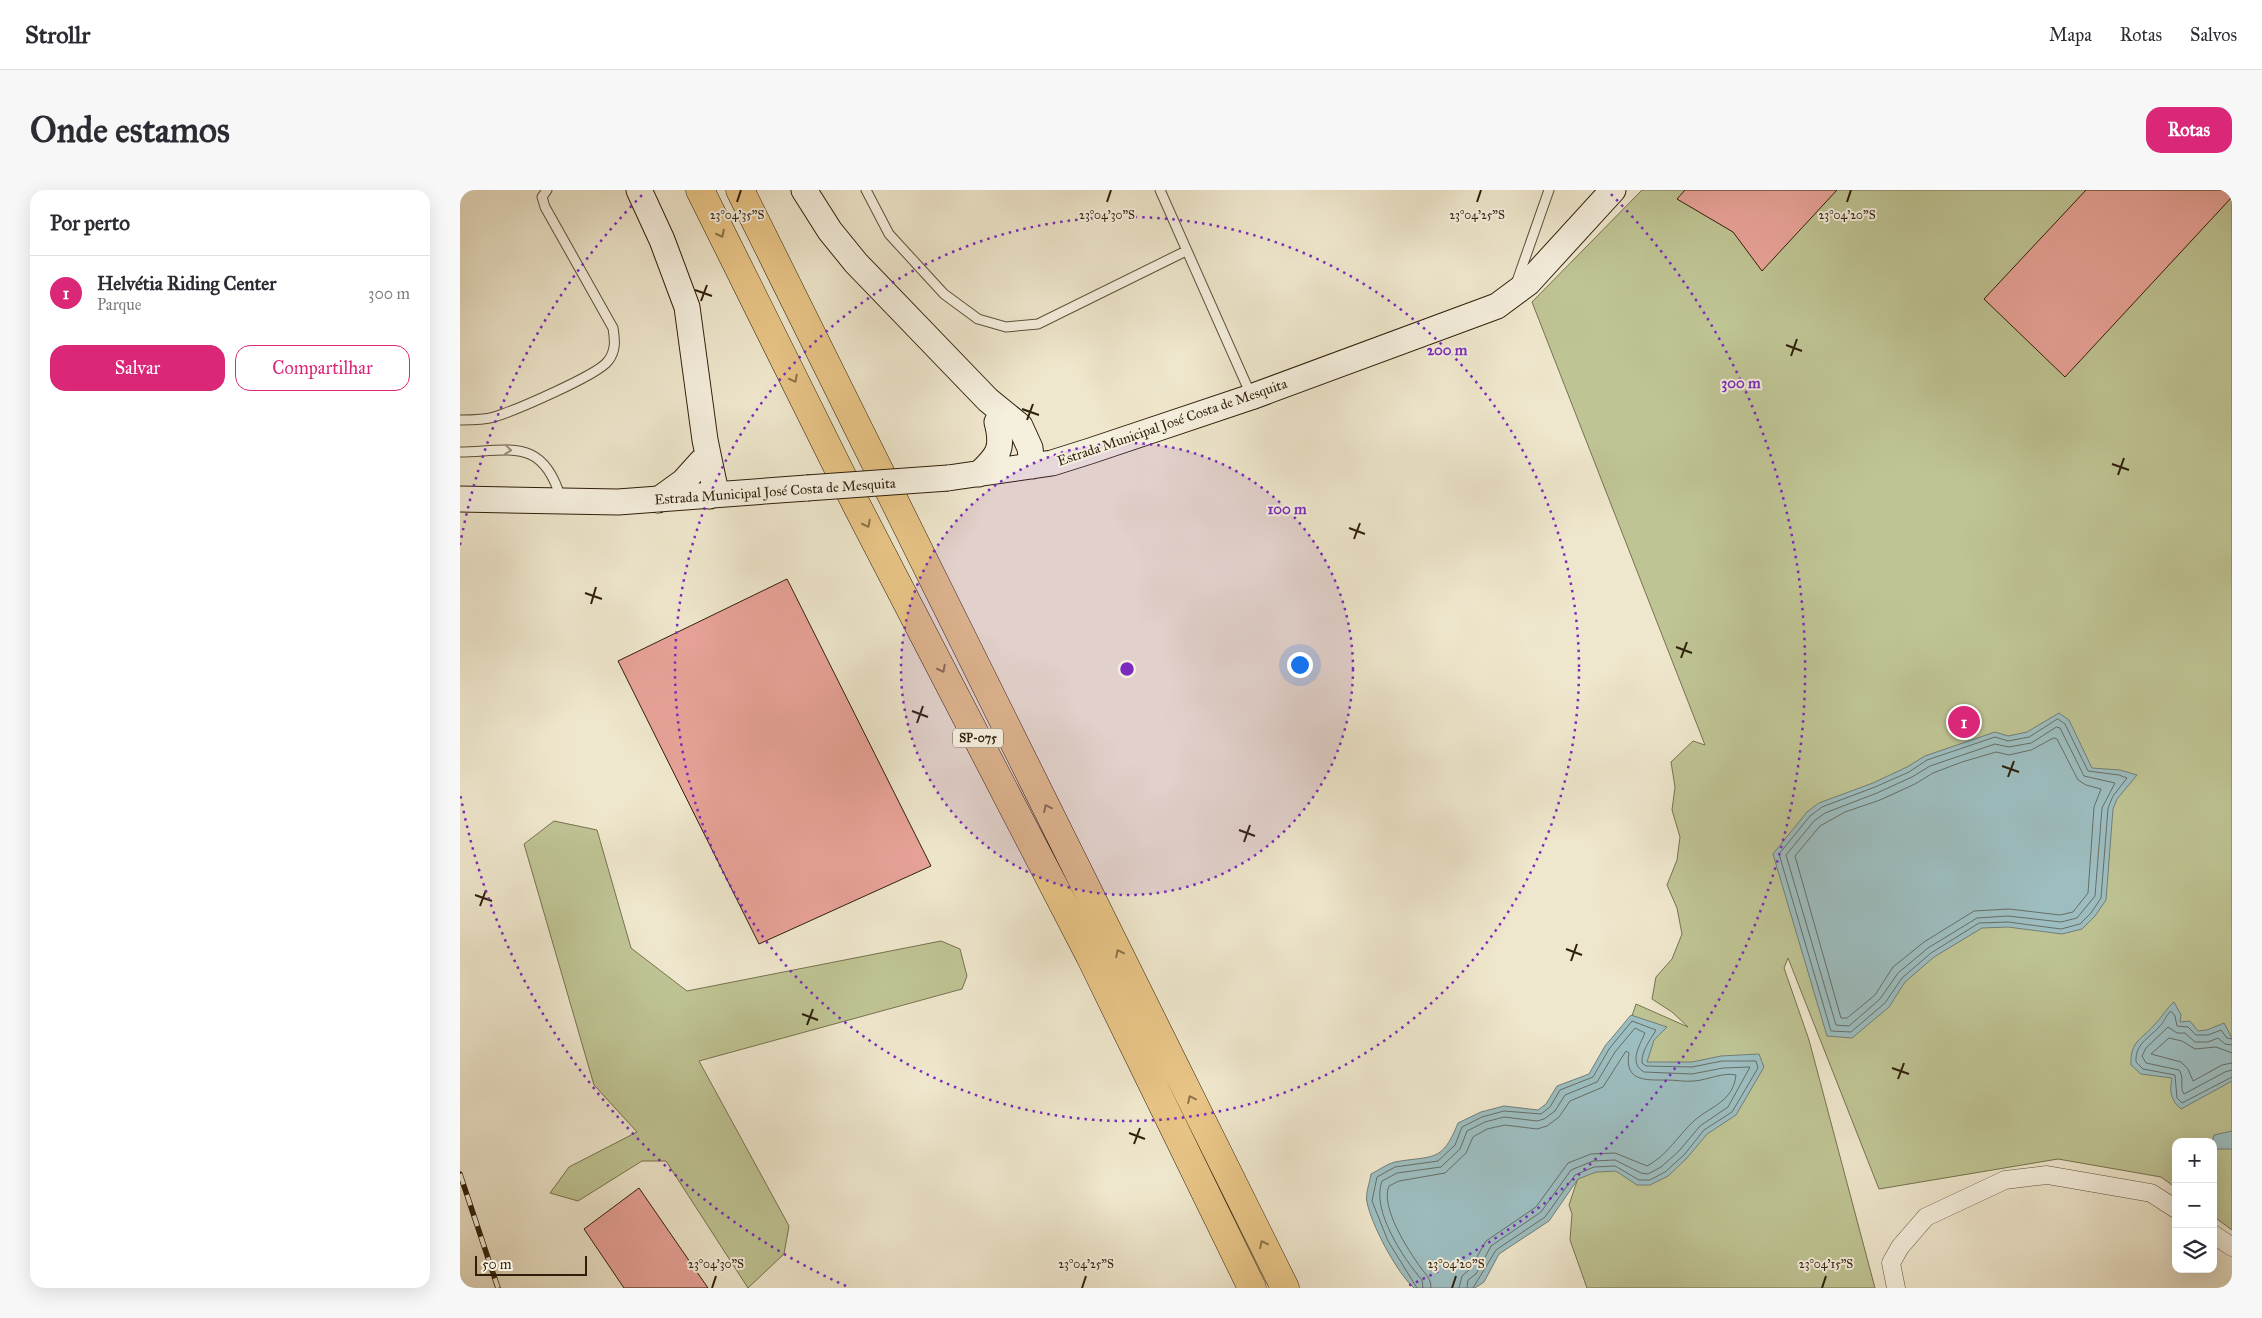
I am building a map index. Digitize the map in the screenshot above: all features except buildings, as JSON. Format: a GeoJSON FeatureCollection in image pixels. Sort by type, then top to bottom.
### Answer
{"type":"FeatureCollection","features":[{"type":"Feature","properties":{"kind":"highway","name":"SP-075"},"geometry":{"type":"LineString","coordinates":[[700,190],[862,514],[1090,956],[1252,1288]]}},
{"type":"Feature","properties":{"kind":"highway","name":"SP-075"},"geometry":{"type":"LineString","coordinates":[[740,190],[1285,1288]]}},
{"type":"Feature","properties":{"kind":"main road"},"geometry":{"type":"LineString","coordinates":[[638,190],[662,240],[687,307],[705,454],[714,483],[710,496]]}},
{"type":"Feature","properties":{"kind":"main road"},"geometry":{"type":"LineString","coordinates":[[804,190],[830,231],[856,263],[1002,416],[1051,444],[1090,452]]}},
{"type":"Feature","properties":{"kind":"main road","name":"Estrada Municipal José Costa de Mesquita"},"geometry":{"type":"LineString","coordinates":[[460,499],[618,502],[756,493],[948,478],[1032,466],[1090,452],[1251,396],[1497,306],[1528,283],[1613,190]]}},
{"type":"Feature","properties":{"kind":"main road"},"geometry":{"type":"LineString","coordinates":[[1002,416],[1015,452],[1032,466]]}},
{"type":"Feature","properties":{"kind":"main road"},"geometry":{"type":"LineString","coordinates":[[979,474],[994,460],[1000,448],[1002,416]]}},
{"type":"Feature","properties":{"kind":"main road"},"geometry":{"type":"LineString","coordinates":[[705,454],[730,479],[756,493]]}},
{"type":"Feature","properties":{"kind":"main road"},"geometry":{"type":"LineString","coordinates":[[658,500],[683,482],[705,454]]}},
{"type":"Feature","properties":{"kind":"street"},"geometry":{"type":"LineString","coordinates":[[1896,1288],[1891,1263],[1900,1247],[1926,1217],[2005,1180],[2047,1174],[2151,1193],[2172,1207]]}},
{"type":"Feature","properties":{"kind":"street"},"geometry":{"type":"LineString","coordinates":[[2217,1237],[2232,1247]]}},
{"type":"Feature","properties":{"kind":"lane"},"geometry":{"type":"LineString","coordinates":[[460,420],[493,418],[578,381],[608,363],[613,353],[615,341],[613,328],[546,207],[542,197],[547,190]]}},
{"type":"Feature","properties":{"kind":"lane"},"geometry":{"type":"LineString","coordinates":[[866,190],[889,234],[944,294],[978,319],[1006,327],[1038,324],[1186,251]]}},
{"type":"Feature","properties":{"kind":"lane"},"geometry":{"type":"LineString","coordinates":[[1160,190],[1251,396]]}},
{"type":"Feature","properties":{"kind":"lane"},"geometry":{"type":"LineString","coordinates":[[1512,296],[1549,190]]}},
{"type":"Feature","properties":{"kind":"lane"},"geometry":{"type":"LineString","coordinates":[[460,452],[504,448],[529,453],[543,464],[555,479],[561,501]]}},
{"type":"Feature","properties":{"kind":"green space"},"geometry":{"type":"Polygon","coordinates":[[[1642,190],[2232,190],[2232,1230],[2217,1219],[2217,1138],[2172,1138],[2172,1185],[2161,1177],[2058,1159],[1879,1189],[1788,958],[1784,968],[1809,1040],[1875,1288],[1587,1288],[1570,1240],[1572,1214],[1569,1205],[1636,1004],[1688,1027],[1672,1012],[1652,999],[1656,977],[1672,959],[1682,934],[1677,908],[1667,885],[1677,860],[1680,837],[1672,810],[1675,787],[1671,762],[1693,741],[1705,745],[1532,302],[1642,190]]]}},
{"type":"Feature","properties":{"kind":"green space"},"geometry":{"type":"Polygon","coordinates":[[[554,821],[597,830],[631,948],[687,991],[941,941],[960,949],[967,976],[962,989],[699,1061],[789,1226],[784,1254],[748,1288],[666,1161],[642,1161],[578,1201],[550,1193],[569,1167],[637,1132],[594,1085],[524,844],[554,821]]]}},
{"type":"Feature","properties":{"kind":"water"},"geometry":{"type":"Polygon","coordinates":[[[2059,713],[2069,720],[2092,768],[2120,770],[2137,775],[2117,799],[2113,809],[2106,900],[2095,916],[2082,929],[2062,934],[2008,927],[1982,928],[1934,957],[1905,982],[1889,1007],[1852,1038],[1827,1036],[1773,854],[1807,812],[1819,803],[1873,783],[1925,756],[1995,732],[2008,736],[2027,732],[2059,713]]]}},
{"type":"Feature","properties":{"kind":"water"},"geometry":{"type":"Polygon","coordinates":[[[2174,1002],[2181,1015],[2180,1022],[2190,1021],[2198,1031],[2207,1030],[2224,1023],[2232,1038],[2232,1081],[2181,1109],[2172,1095],[2172,1078],[2141,1074],[2131,1065],[2131,1057],[2135,1045],[2174,1002]]]}},
{"type":"Feature","properties":{"kind":"water"},"geometry":{"type":"Polygon","coordinates":[[[1631,1015],[1667,1027],[1654,1040],[1647,1062],[1692,1062],[1721,1056],[1759,1054],[1764,1067],[1736,1115],[1707,1134],[1687,1158],[1668,1176],[1650,1185],[1637,1185],[1616,1171],[1596,1172],[1578,1179],[1549,1221],[1499,1254],[1484,1282],[1475,1288],[1414,1288],[1393,1260],[1369,1211],[1367,1192],[1371,1174],[1395,1162],[1427,1157],[1441,1152],[1447,1145],[1458,1123],[1481,1112],[1504,1106],[1538,1110],[1546,1104],[1557,1086],[1589,1074],[1605,1046],[1631,1015]]]}},
{"type":"Feature","properties":{"kind":"water"},"geometry":{"type":"Polygon","coordinates":[[[2232,1131],[2232,1149],[2217,1149],[2217,1138],[2213,1138],[2214,1135],[2232,1131]]]}},
{"type":"Feature","properties":{"kind":"railway"},"geometry":{"type":"LineString","coordinates":[[460,1174],[498,1288]]}},
{"type":"Feature","properties":{"kind":"place","name":"Helvétia Riding Center"},"geometry":{"type":"Point","coordinates":[1964,722]}}]}
